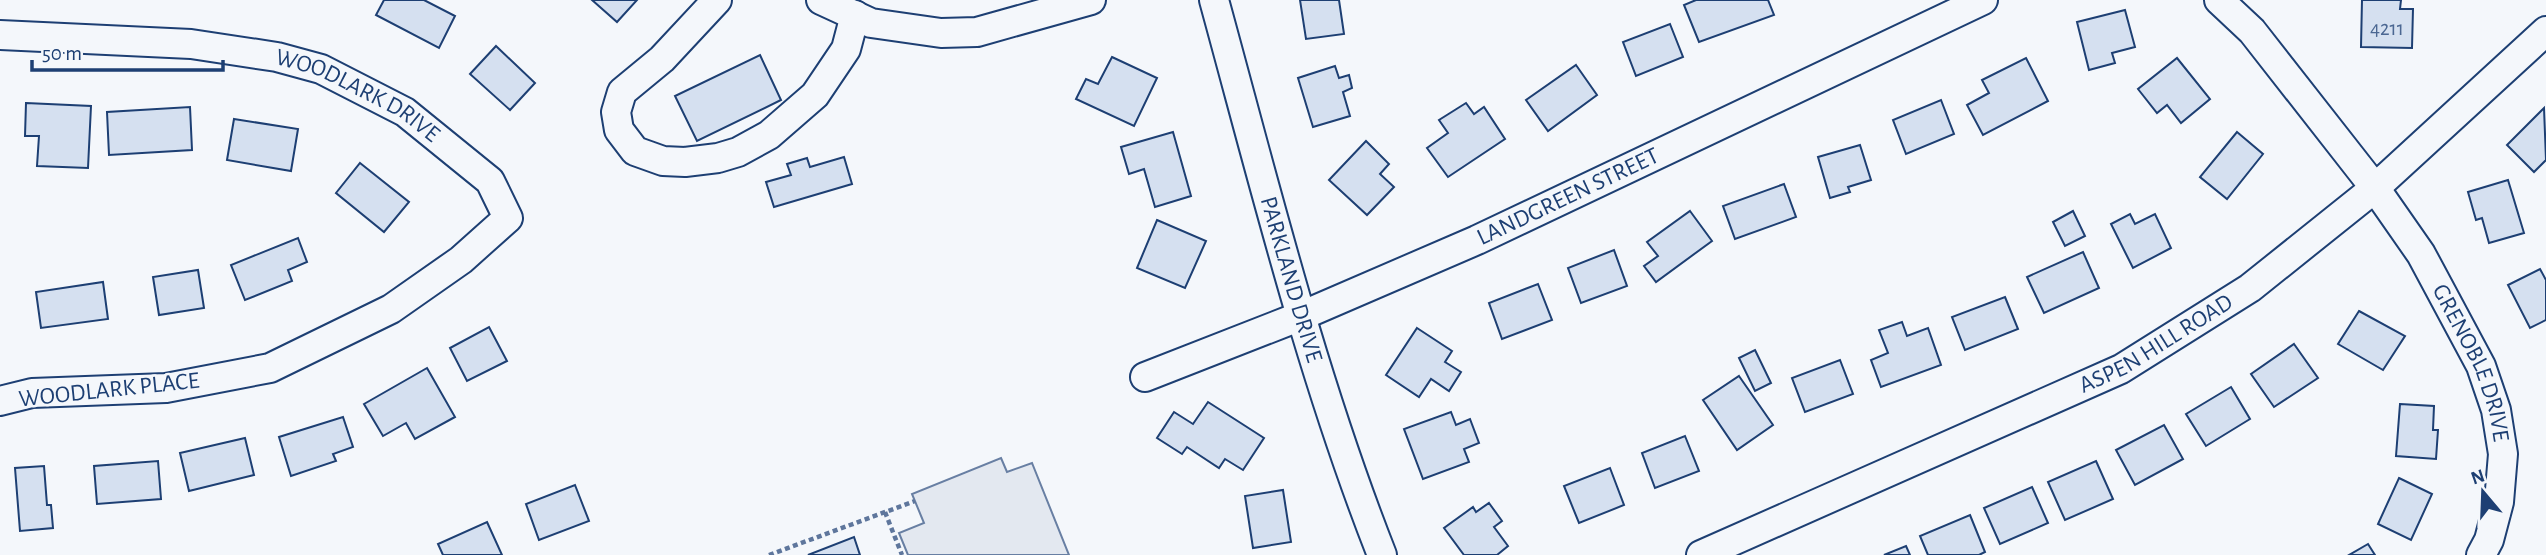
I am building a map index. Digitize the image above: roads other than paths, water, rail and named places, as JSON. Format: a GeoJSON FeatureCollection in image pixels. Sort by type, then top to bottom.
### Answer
{"type":"FeatureCollection","features":[{"type":"Feature","properties":{"kind":"street"},"geometry":{"type":"LineString","coordinates":[[717,0],[662,59],[622,92],[615,112],[619,130],[635,151],[663,161],[707,160],[738,152],[769,135],[815,95],[846,49],[855,15]]}},
{"type":"Feature","properties":{"kind":"street"},"geometry":{"type":"LineString","coordinates":[[821,0],[871,23],[929,31],[977,32],[1091,0]]}},
{"type":"Feature","properties":{"kind":"street","name":"PARKLAND DRIVE"},"geometry":{"type":"LineString","coordinates":[[1214,0],[1301,316],[1382,555]]}},
{"type":"Feature","properties":{"kind":"street","name":"LANDGREEN STREET"},"geometry":{"type":"LineString","coordinates":[[1145,377],[1301,316],[1477,240],[1983,0]]}},
{"type":"Feature","properties":{"kind":"street","name":"GRENOBLE DRIVE"},"geometry":{"type":"LineString","coordinates":[[2219,0],[2252,31],[2375,188],[2421,254],[2481,366],[2497,410],[2504,454],[2499,502],[2489,540],[2481,555]]}},
{"type":"Feature","properties":{"kind":"street","name":"ASPEN HILL ROAD"},"geometry":{"type":"LineString","coordinates":[[1701,555],[2121,369],[2250,288],[2375,188],[2546,31]]}},
{"type":"Feature","properties":{"kind":"street","name":"WOODLARK DRIVE"},"geometry":{"type":"LineString","coordinates":[[0,36],[191,44],[277,57],[321,69],[405,112],[490,181],[508,218]]}},
{"type":"Feature","properties":{"kind":"street","name":"WOODLARK PLACE"},"geometry":{"type":"LineString","coordinates":[[0,401],[32,393],[166,388],[270,368],[391,309],[461,260],[508,218]]}}]}
